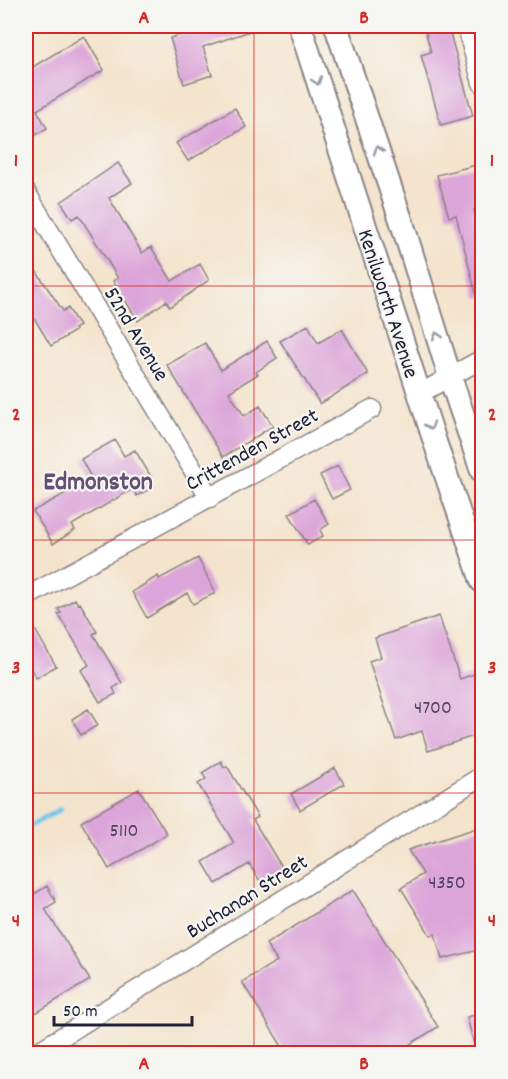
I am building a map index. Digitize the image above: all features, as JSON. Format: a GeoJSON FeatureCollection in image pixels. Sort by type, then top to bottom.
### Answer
{"type":"FeatureCollection","features":[{"type":"Feature","properties":{"kind":"main road","name":"Kenilworth Avenue"},"geometry":{"type":"LineString","coordinates":[[300,26],[419,394],[483,580]]}},
{"type":"Feature","properties":{"kind":"main road","name":"Kenilworth Avenue"},"geometry":{"type":"LineString","coordinates":[[336,26],[403,226],[450,377],[483,471]]}},
{"type":"Feature","properties":{"kind":"street"},"geometry":{"type":"LineString","coordinates":[[466,26],[483,82]]}},
{"type":"Feature","properties":{"kind":"street","name":"52nd Avenue"},"geometry":{"type":"LineString","coordinates":[[26,192],[210,498]]}},
{"type":"Feature","properties":{"kind":"street"},"geometry":{"type":"LineString","coordinates":[[419,394],[483,359]]}},
{"type":"Feature","properties":{"kind":"street","name":"Crittenden Street"},"geometry":{"type":"LineString","coordinates":[[26,597],[372,409]]}},
{"type":"Feature","properties":{"kind":"street","name":"Buchanan Street"},"geometry":{"type":"LineString","coordinates":[[34,1053],[483,776]]}},
{"type":"Feature","properties":{"kind":"building"},"geometry":{"type":"Polygon","coordinates":[[[208,26],[258,26],[259,28],[203,47],[212,75],[184,84],[170,38],[208,26]]]}},
{"type":"Feature","properties":{"kind":"building"},"geometry":{"type":"Polygon","coordinates":[[[424,26],[448,26],[473,116],[441,125],[421,55],[431,52],[424,26]]]}},
{"type":"Feature","properties":{"kind":"building"},"geometry":{"type":"Polygon","coordinates":[[[84,36],[104,70],[37,110],[47,128],[26,141],[26,71],[84,36]]]}},
{"type":"Feature","properties":{"kind":"building"},"geometry":{"type":"Polygon","coordinates":[[[235,108],[246,127],[188,161],[176,143],[235,108]]]}},
{"type":"Feature","properties":{"kind":"building"},"geometry":{"type":"Polygon","coordinates":[[[118,163],[132,183],[109,198],[142,253],[151,247],[172,281],[200,264],[209,280],[170,307],[166,301],[138,321],[113,281],[118,278],[79,215],[72,219],[61,202],[118,163]]]}},
{"type":"Feature","properties":{"kind":"building"},"geometry":{"type":"Polygon","coordinates":[[[476,165],[483,189],[483,208],[474,210],[483,242],[483,297],[477,298],[456,215],[449,217],[437,175],[476,165]]]}},
{"type":"Feature","properties":{"kind":"building"},"geometry":{"type":"Polygon","coordinates":[[[34,268],[63,311],[68,308],[79,326],[51,346],[26,305],[26,274],[34,268]]]}},
{"type":"Feature","properties":{"kind":"building"},"geometry":{"type":"Polygon","coordinates":[[[308,325],[318,343],[342,329],[368,374],[320,404],[280,341],[308,325]]]}},
{"type":"Feature","properties":{"kind":"building"},"geometry":{"type":"Polygon","coordinates":[[[267,341],[277,358],[256,372],[258,374],[229,392],[244,416],[260,406],[273,426],[223,457],[167,365],[205,343],[221,370],[267,341]]]}},
{"type":"Feature","properties":{"kind":"building"},"geometry":{"type":"Polygon","coordinates":[[[115,440],[124,456],[135,450],[153,480],[150,481],[154,486],[137,496],[132,489],[72,525],[75,530],[53,544],[33,511],[92,479],[81,459],[115,440]]]}},
{"type":"Feature","properties":{"kind":"building"},"geometry":{"type":"Polygon","coordinates":[[[338,466],[350,490],[332,499],[320,475],[338,466]]]}},
{"type":"Feature","properties":{"kind":"building"},"geometry":{"type":"Polygon","coordinates":[[[314,499],[329,524],[320,530],[323,536],[308,545],[289,514],[314,499]]]}},
{"type":"Feature","properties":{"kind":"building"},"geometry":{"type":"Polygon","coordinates":[[[198,558],[215,593],[193,604],[187,593],[147,618],[132,592],[158,576],[159,579],[198,558]]]}},
{"type":"Feature","properties":{"kind":"building"},"geometry":{"type":"Polygon","coordinates":[[[75,599],[78,604],[80,603],[97,632],[93,634],[122,683],[113,688],[116,694],[100,702],[81,670],[89,665],[58,614],[61,613],[58,609],[75,599]]]}},
{"type":"Feature","properties":{"kind":"building"},"geometry":{"type":"Polygon","coordinates":[[[26,614],[56,666],[36,678],[26,660],[26,614]]]}},
{"type":"Feature","properties":{"kind":"building"},"geometry":{"type":"Polygon","coordinates":[[[439,616],[460,679],[480,672],[483,681],[483,733],[428,751],[422,731],[396,740],[369,661],[381,657],[375,638],[439,616]]]}},
{"type":"Feature","properties":{"kind":"building"},"geometry":{"type":"Polygon","coordinates":[[[88,709],[98,725],[81,735],[72,719],[88,709]]]}},
{"type":"Feature","properties":{"kind":"building"},"geometry":{"type":"Polygon","coordinates":[[[221,761],[224,767],[227,766],[258,817],[253,820],[284,871],[262,884],[249,864],[216,884],[203,862],[234,843],[198,784],[206,779],[202,773],[221,761]]]}},
{"type":"Feature","properties":{"kind":"building"},"geometry":{"type":"Polygon","coordinates":[[[335,768],[344,784],[300,810],[291,794],[335,768]]]}},
{"type":"Feature","properties":{"kind":"building"},"geometry":{"type":"Polygon","coordinates":[[[139,789],[167,834],[109,869],[81,822],[139,789]]]}},
{"type":"Feature","properties":{"kind":"building"},"geometry":{"type":"Polygon","coordinates":[[[483,826],[483,949],[442,959],[435,934],[430,935],[401,888],[423,874],[408,850],[483,826]]]}},
{"type":"Feature","properties":{"kind":"building"},"geometry":{"type":"Polygon","coordinates":[[[47,886],[56,902],[45,909],[90,980],[26,1019],[26,899],[47,886]]]}},
{"type":"Feature","properties":{"kind":"building"},"geometry":{"type":"Polygon","coordinates":[[[353,890],[438,1027],[410,1044],[412,1048],[404,1053],[286,1053],[242,982],[277,961],[266,944],[353,890]]]}},
{"type":"Feature","properties":{"kind":"building"},"geometry":{"type":"Polygon","coordinates":[[[483,1013],[483,1053],[476,1053],[467,1017],[483,1013]]]}},
{"type":"Feature","properties":{"kind":"waterway"},"geometry":{"type":"LineString","coordinates":[[26,828],[61,809]]}},
{"type":"Feature","properties":{"kind":"district","name":"Edmonston"},"geometry":{"type":"Point","coordinates":[98,480]}}]}
